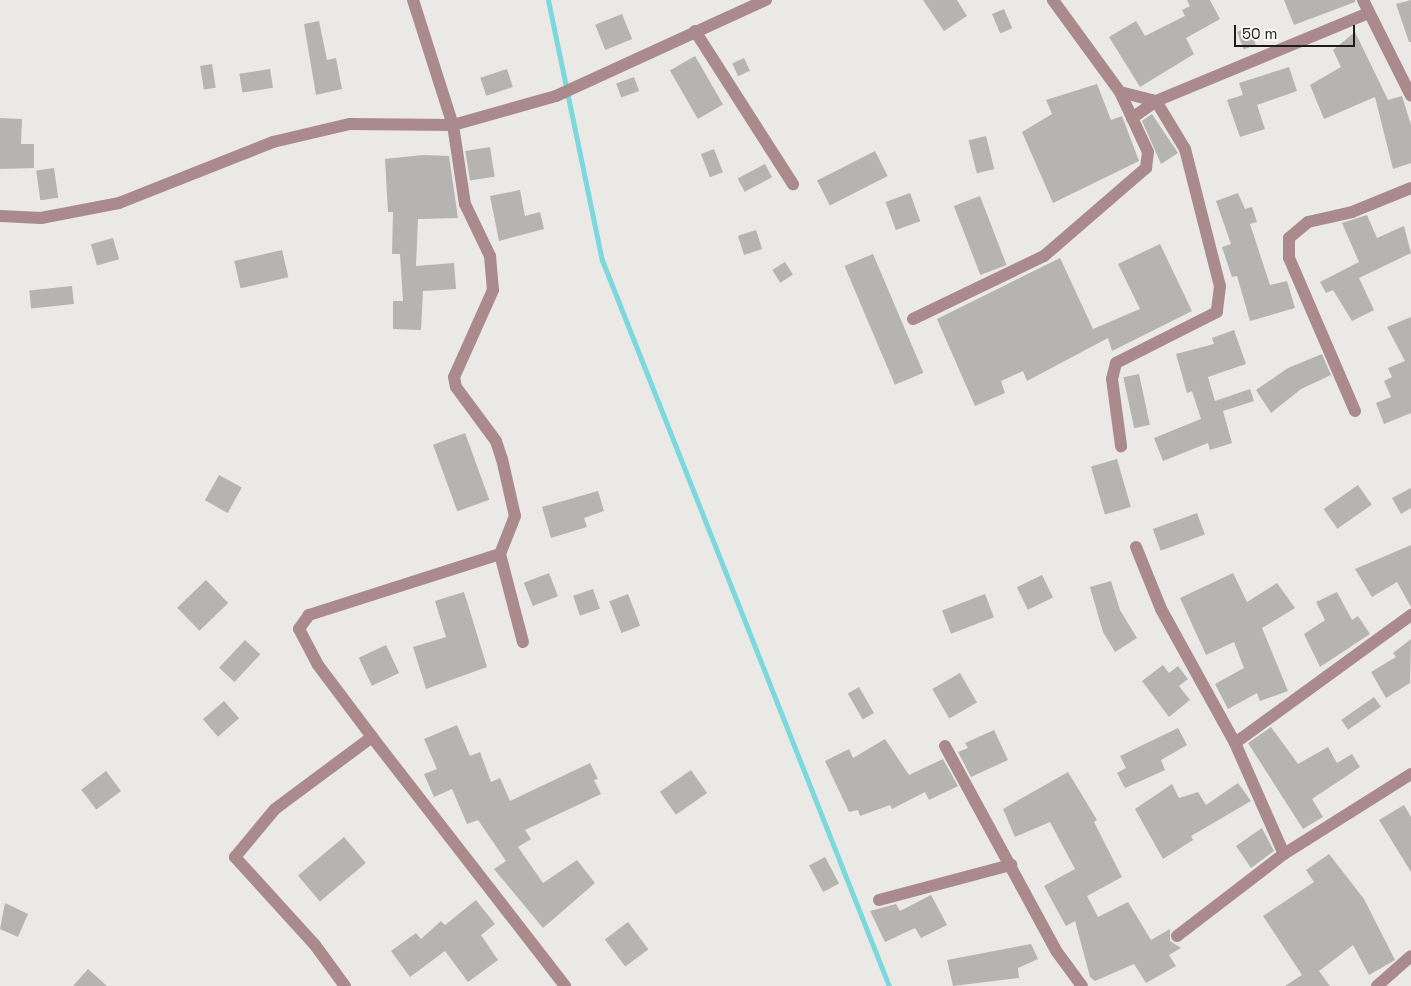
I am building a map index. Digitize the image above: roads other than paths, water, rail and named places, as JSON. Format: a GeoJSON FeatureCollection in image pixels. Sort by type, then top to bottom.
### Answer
{"type":"FeatureCollection","features":[{"type":"Feature","properties":{"kind":"street"},"geometry":{"type":"LineString","coordinates":[[413,0],[453,125],[465,204],[490,256],[493,290],[454,376],[456,387],[496,441],[502,459],[515,516],[500,554],[523,642]]}},
{"type":"Feature","properties":{"kind":"street"},"geometry":{"type":"LineString","coordinates":[[0,216],[41,218],[119,203],[274,142],[350,124],[453,125],[556,96],[766,0]]}},
{"type":"Feature","properties":{"kind":"street"},"geometry":{"type":"LineString","coordinates":[[914,319],[1044,256],[1146,168],[1148,152],[1120,92],[1053,0]]}},
{"type":"Feature","properties":{"kind":"street"},"geometry":{"type":"LineString","coordinates":[[1363,0],[1411,96]]}},
{"type":"Feature","properties":{"kind":"street"},"geometry":{"type":"LineString","coordinates":[[1132,118],[1156,101],[1368,13]]}},
{"type":"Feature","properties":{"kind":"street"},"geometry":{"type":"LineString","coordinates":[[695,31],[793,184]]}},
{"type":"Feature","properties":{"kind":"street"},"geometry":{"type":"LineString","coordinates":[[1120,92],[1156,101],[1185,149],[1220,286],[1217,312],[1116,363],[1112,379],[1121,446]]}},
{"type":"Feature","properties":{"kind":"street"},"geometry":{"type":"LineString","coordinates":[[1356,411],[1289,258],[1290,238],[1308,222],[1352,212],[1411,188]]}},
{"type":"Feature","properties":{"kind":"street"},"geometry":{"type":"LineString","coordinates":[[1136,547],[1160,609],[1236,743],[1284,854]]}},
{"type":"Feature","properties":{"kind":"street"},"geometry":{"type":"LineString","coordinates":[[500,554],[309,614],[299,629],[318,665],[565,986]]}},
{"type":"Feature","properties":{"kind":"street"},"geometry":{"type":"LineString","coordinates":[[1236,743],[1411,615]]}},
{"type":"Feature","properties":{"kind":"street"},"geometry":{"type":"LineString","coordinates":[[345,986],[315,945],[235,857],[275,809],[372,737]]}},
{"type":"Feature","properties":{"kind":"street"},"geometry":{"type":"LineString","coordinates":[[945,746],[1057,952],[1082,986]]}},
{"type":"Feature","properties":{"kind":"street"},"geometry":{"type":"LineString","coordinates":[[1177,936],[1284,854],[1411,774]]}},
{"type":"Feature","properties":{"kind":"street"},"geometry":{"type":"LineString","coordinates":[[879,900],[1011,865]]}},
{"type":"Feature","properties":{"kind":"street"},"geometry":{"type":"LineString","coordinates":[[1377,986],[1411,956]]}},
{"type":"Feature","properties":{"kind":"waterway"},"geometry":{"type":"LineString","coordinates":[[548,0],[602,260],[889,986]]}}]}
